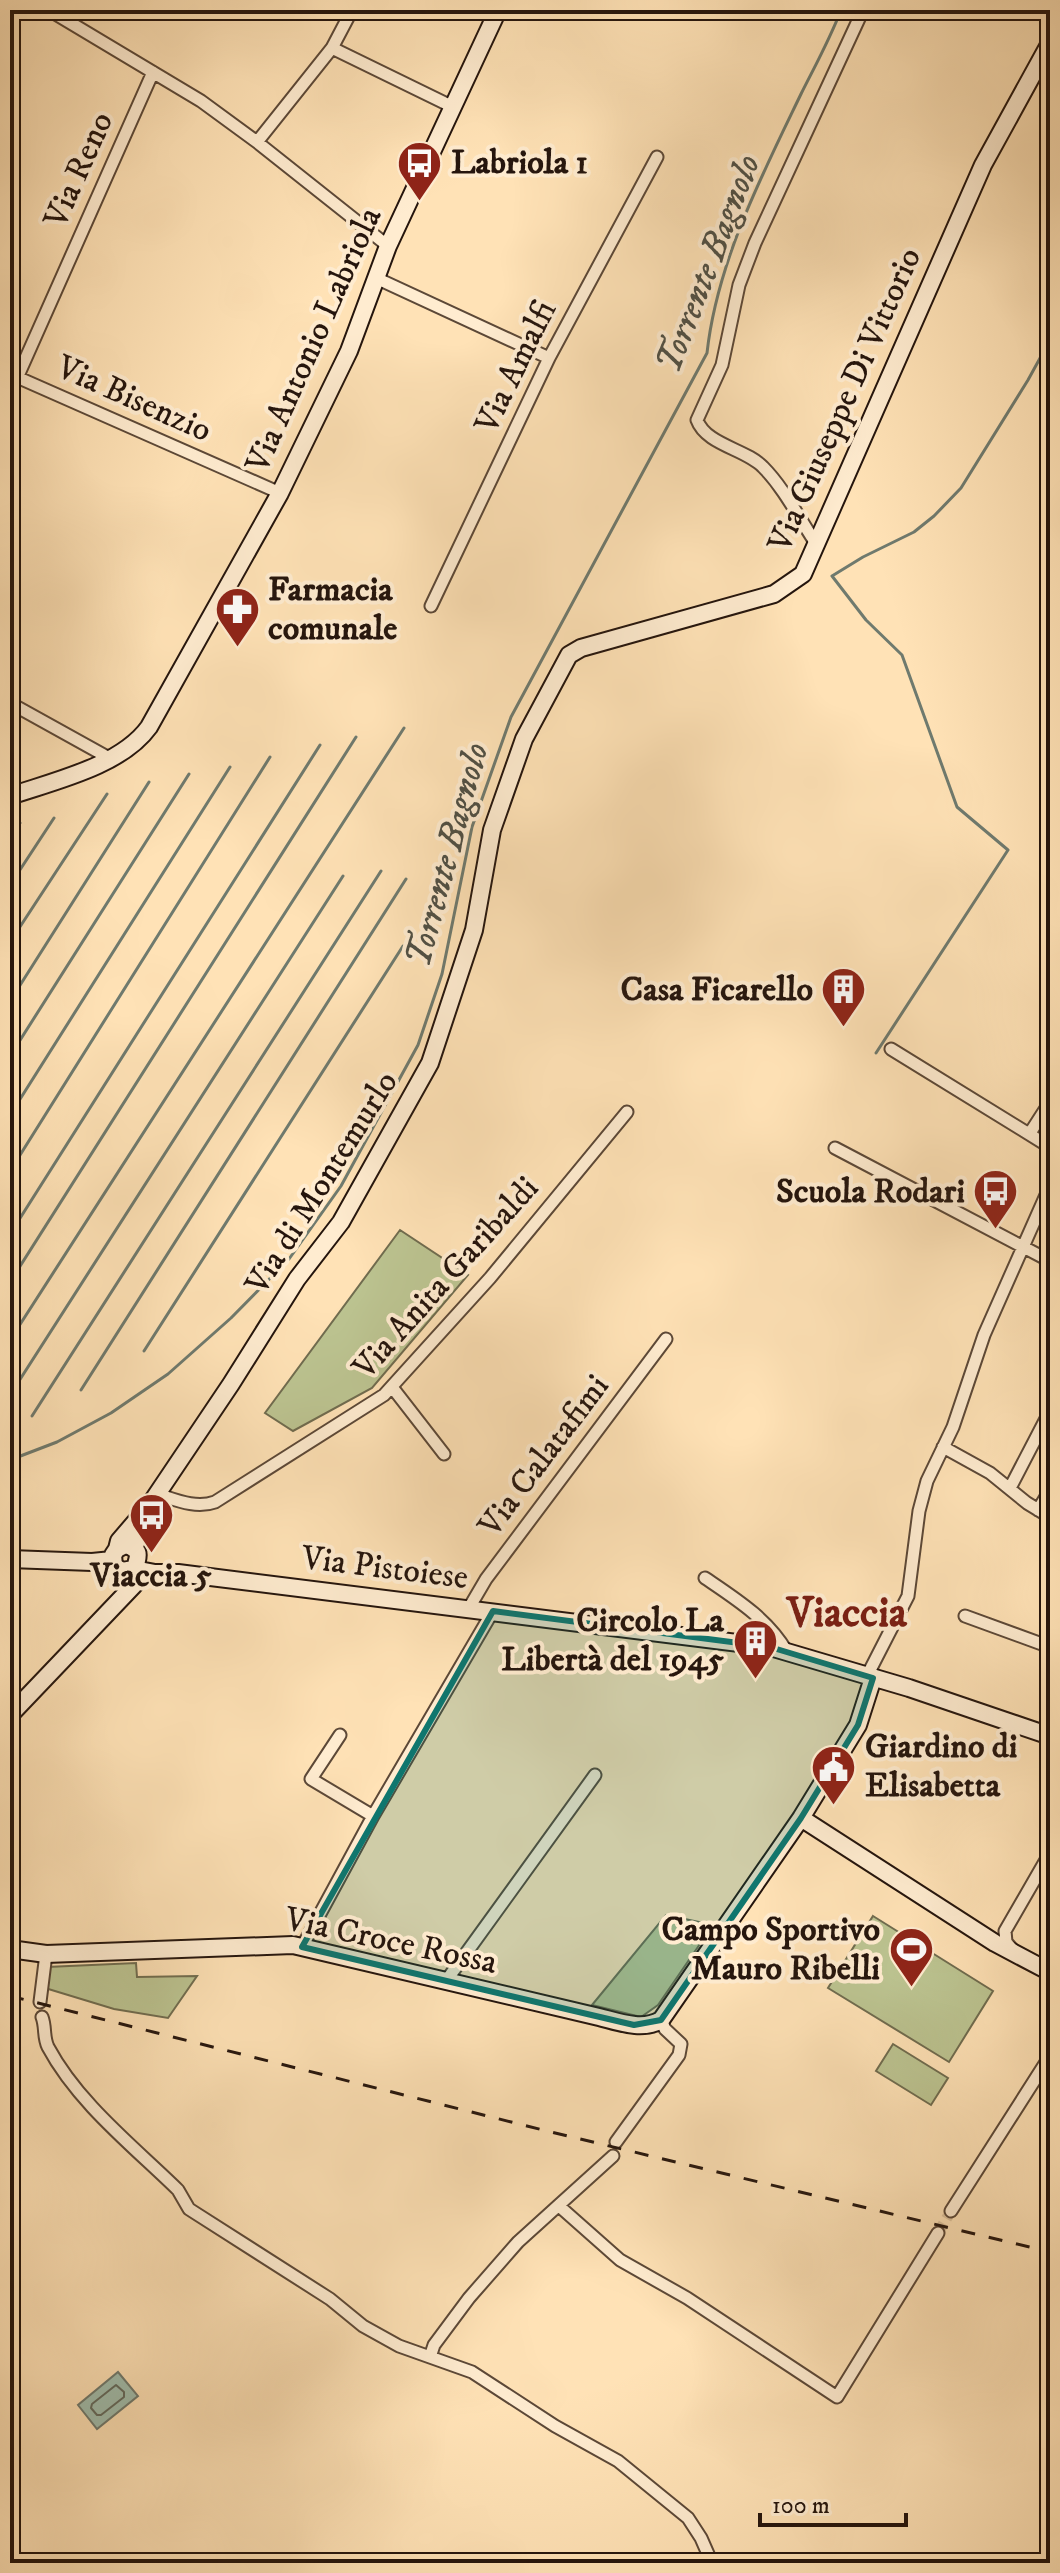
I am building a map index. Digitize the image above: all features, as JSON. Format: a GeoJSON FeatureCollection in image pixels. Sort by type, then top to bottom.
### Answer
{"type":"FeatureCollection","features":[{"type":"Feature","properties":{"kind":"street"},"geometry":{"type":"LineString","coordinates":[[49,10],[63,13],[201,101],[388,246]]}},
{"type":"Feature","properties":{"kind":"street"},"geometry":{"type":"LineString","coordinates":[[257,142],[332,48],[352,10]]}},
{"type":"Feature","properties":{"kind":"street","name":"Via Antonio Labriola"},"geometry":{"type":"LineString","coordinates":[[10,796],[111,759],[135,742],[149,727],[280,493],[349,351],[388,246],[498,10]]}},
{"type":"Feature","properties":{"kind":"street"},"geometry":{"type":"LineString","coordinates":[[817,545],[761,465],[711,436],[698,425],[697,420],[722,365],[739,285],[755,243],[863,10]]}},
{"type":"Feature","properties":{"kind":"street","name":"Via Giuseppe Di Vittorio"},"geometry":{"type":"LineString","coordinates":[[581,648],[774,594],[803,574],[983,165],[1050,43]]}},
{"type":"Feature","properties":{"kind":"street"},"geometry":{"type":"LineString","coordinates":[[332,48],[453,107]]}},
{"type":"Feature","properties":{"kind":"street","name":"Via Reno"},"geometry":{"type":"LineString","coordinates":[[14,376],[153,72]]}},
{"type":"Feature","properties":{"kind":"street","name":"Via Amalfi"},"geometry":{"type":"LineString","coordinates":[[431,606],[549,358],[657,157]]}},
{"type":"Feature","properties":{"kind":"street"},"geometry":{"type":"LineString","coordinates":[[376,278],[549,358]]}},
{"type":"Feature","properties":{"kind":"street","name":"Via Bisenzio"},"geometry":{"type":"LineString","coordinates":[[14,376],[280,493]]}},
{"type":"Feature","properties":{"kind":"street","name":"Via di Montemurlo"},"geometry":{"type":"LineString","coordinates":[[10,1715],[136,1581],[126,1559],[153,1500],[297,1279],[341,1222],[394,1132],[430,1063],[474,930],[492,830],[524,739],[569,655],[581,648]]}},
{"type":"Feature","properties":{"kind":"street"},"geometry":{"type":"LineString","coordinates":[[10,703],[111,759]]}},
{"type":"Feature","properties":{"kind":"street"},"geometry":{"type":"LineString","coordinates":[[891,1049],[1050,1147]]}},
{"type":"Feature","properties":{"kind":"street"},"geometry":{"type":"LineString","coordinates":[[1030,1133],[1050,1102]]}},
{"type":"Feature","properties":{"kind":"street","name":"Via Anita Garibaldi"},"geometry":{"type":"LineString","coordinates":[[153,1500],[208,1505],[215,1502],[376,1401],[490,1278],[627,1112]]}},
{"type":"Feature","properties":{"kind":"street"},"geometry":{"type":"LineString","coordinates":[[835,1148],[1050,1261]]}},
{"type":"Feature","properties":{"kind":"street"},"geometry":{"type":"LineString","coordinates":[[616,2142],[679,2055],[681,2044],[665,2029],[661,2020],[801,1818],[858,1725],[870,1677],[908,1596],[921,1496],[953,1427],[975,1357],[1050,1186]]}},
{"type":"Feature","properties":{"kind":"street","name":"Via Calatafimi"},"geometry":{"type":"LineString","coordinates":[[469,1608],[486,1579],[666,1339]]}},
{"type":"Feature","properties":{"kind":"street"},"geometry":{"type":"LineString","coordinates":[[392,1387],[444,1454]]}},
{"type":"Feature","properties":{"kind":"street"},"geometry":{"type":"LineString","coordinates":[[1010,1488],[1050,1411]]}},
{"type":"Feature","properties":{"kind":"street"},"geometry":{"type":"LineString","coordinates":[[943,1447],[990,1473],[1050,1517]]}},
{"type":"Feature","properties":{"kind":"street"},"geometry":{"type":"LineString","coordinates":[[1038,1510],[1050,1490]]}},
{"type":"Feature","properties":{"kind":"street","name":"Via Pistoiese"},"geometry":{"type":"LineString","coordinates":[[10,1559],[73,1562],[126,1559],[155,1573],[178,1573],[469,1608],[770,1647],[1050,1736]]}},
{"type":"Feature","properties":{"kind":"street"},"geometry":{"type":"LineString","coordinates":[[705,1578],[755,1613],[779,1637],[787,1652]]}},
{"type":"Feature","properties":{"kind":"street"},"geometry":{"type":"LineString","coordinates":[[302,1947],[373,1816],[493,1611]]}},
{"type":"Feature","properties":{"kind":"street"},"geometry":{"type":"LineString","coordinates":[[965,1616],[1050,1647]]}},
{"type":"Feature","properties":{"kind":"street"},"geometry":{"type":"LineString","coordinates":[[340,1735],[311,1779],[373,1816]]}},
{"type":"Feature","properties":{"kind":"street"},"geometry":{"type":"LineString","coordinates":[[446,1981],[595,1775]]}},
{"type":"Feature","properties":{"kind":"street"},"geometry":{"type":"LineString","coordinates":[[801,1818],[995,1943],[1050,1972]]}},
{"type":"Feature","properties":{"kind":"street"},"geometry":{"type":"LineString","coordinates":[[1019,1956],[1005,1937],[1010,1919],[1050,1853]]}},
{"type":"Feature","properties":{"kind":"street"},"geometry":{"type":"LineString","coordinates":[[958,1919],[992,1931],[998,1930],[1010,1919]]}},
{"type":"Feature","properties":{"kind":"street","name":"Via Croce Rossa"},"geometry":{"type":"LineString","coordinates":[[10,1949],[46,1954],[302,1947],[634,2025],[651,2025],[661,2020]]}},
{"type":"Feature","properties":{"kind":"street"},"geometry":{"type":"LineString","coordinates":[[40,2002],[46,1954]]}},
{"type":"Feature","properties":{"kind":"street"},"geometry":{"type":"LineString","coordinates":[[42,2017],[44,2037],[63,2073],[178,2190],[189,2209],[330,2299],[363,2326],[399,2346],[472,2372],[555,2426],[618,2461],[688,2518],[712,2563]]}},
{"type":"Feature","properties":{"kind":"street"},"geometry":{"type":"LineString","coordinates":[[951,2211],[1050,2056]]}},
{"type":"Feature","properties":{"kind":"street"},"geometry":{"type":"LineString","coordinates":[[430,2357],[434,2345],[469,2298],[518,2242],[613,2156]]}},
{"type":"Feature","properties":{"kind":"street"},"geometry":{"type":"LineString","coordinates":[[559,2206],[620,2260],[687,2298],[837,2397],[938,2233]]}},
{"type":"Feature","properties":{"kind":"highlighted area"},"geometry":{"type":"Polygon","coordinates":[[[493,1611],[770,1647],[873,1678],[858,1725],[801,1818],[661,2020],[634,2025],[302,1947],[493,1611]]]}},
{"type":"Feature","properties":{"kind":"green space"},"geometry":{"type":"Polygon","coordinates":[[[400,1230],[468,1275],[372,1388],[293,1431],[265,1413],[400,1230]]]}},
{"type":"Feature","properties":{"kind":"green space"},"geometry":{"type":"Polygon","coordinates":[[[666,1915],[713,1925],[658,2005],[641,2017],[592,2005],[666,1915]]]}},
{"type":"Feature","properties":{"kind":"green space","name":"Campo Sportivo Mauro Ribelli"},"geometry":{"type":"Polygon","coordinates":[[[873,1916],[993,1991],[949,2062],[828,1988],[873,1916]]]}},
{"type":"Feature","properties":{"kind":"green space"},"geometry":{"type":"Polygon","coordinates":[[[136,1963],[137,1977],[197,1976],[168,2018],[114,2009],[45,1988],[47,1967],[136,1963]]]}},
{"type":"Feature","properties":{"kind":"green space"},"geometry":{"type":"Polygon","coordinates":[[[893,2044],[948,2078],[931,2105],[876,2071],[893,2044]]]}},
{"type":"Feature","properties":{"kind":"water"},"geometry":{"type":"Polygon","coordinates":[[[118,2372],[138,2396],[97,2429],[78,2405],[118,2372]]]}},
{"type":"Feature","properties":{"kind":"waterway","name":"Torrente Bagnolo"},"geometry":{"type":"LineString","coordinates":[[10,1460],[57,1442],[111,1413],[168,1374],[231,1318],[289,1259],[341,1186],[418,1045],[442,974],[472,827],[511,717],[707,353],[720,286],[743,220],[841,10]]}},
{"type":"Feature","properties":{"kind":"waterway"},"geometry":{"type":"LineString","coordinates":[[876,1053],[1008,850],[957,807],[902,655],[866,620],[832,576],[914,532],[961,488],[1050,340]]}},
{"type":"Feature","properties":{"kind":"waterway"},"geometry":{"type":"LineString","coordinates":[[10,1340],[404,728]]}},
{"type":"Feature","properties":{"kind":"waterway"},"geometry":{"type":"LineString","coordinates":[[10,1282],[356,737]]}},
{"type":"Feature","properties":{"kind":"waterway"},"geometry":{"type":"LineString","coordinates":[[10,1234],[320,745]]}},
{"type":"Feature","properties":{"kind":"waterway"},"geometry":{"type":"LineString","coordinates":[[10,1171],[270,757]]}},
{"type":"Feature","properties":{"kind":"waterway"},"geometry":{"type":"LineString","coordinates":[[10,1115],[230,767]]}},
{"type":"Feature","properties":{"kind":"waterway"},"geometry":{"type":"LineString","coordinates":[[10,1056],[189,774]]}},
{"type":"Feature","properties":{"kind":"waterway"},"geometry":{"type":"LineString","coordinates":[[10,1001],[149,782]]}},
{"type":"Feature","properties":{"kind":"waterway"},"geometry":{"type":"LineString","coordinates":[[10,942],[107,794]]}},
{"type":"Feature","properties":{"kind":"waterway"},"geometry":{"type":"LineString","coordinates":[[10,885],[54,818]]}},
{"type":"Feature","properties":{"kind":"waterway"},"geometry":{"type":"LineString","coordinates":[[10,838],[20,823]]}},
{"type":"Feature","properties":{"kind":"waterway"},"geometry":{"type":"LineString","coordinates":[[32,1416],[381,871]]}},
{"type":"Feature","properties":{"kind":"waterway"},"geometry":{"type":"LineString","coordinates":[[10,1395],[343,876]]}},
{"type":"Feature","properties":{"kind":"waterway"},"geometry":{"type":"LineString","coordinates":[[81,1390],[406,879]]}},
{"type":"Feature","properties":{"kind":"waterway"},"geometry":{"type":"LineString","coordinates":[[144,1351],[403,946]]}},
{"type":"Feature","properties":{"kind":"tunnel"},"geometry":{"type":"LineString","coordinates":[[938,2233],[951,2211]]}},
{"type":"Feature","properties":{"kind":"railway"},"geometry":{"type":"LineString","coordinates":[[10,1996],[551,2132],[1050,2252]]}},
{"type":"Feature","properties":{"kind":"place","name":"Labriola 1"},"geometry":{"type":"Point","coordinates":[420,202]}},
{"type":"Feature","properties":{"kind":"place","name":"Farmacia comunale"},"geometry":{"type":"Point","coordinates":[237,649]}},
{"type":"Feature","properties":{"kind":"place","name":"Casa Ficarello"},"geometry":{"type":"Point","coordinates":[844,1029]}},
{"type":"Feature","properties":{"kind":"place","name":"Scuola Rodari"},"geometry":{"type":"Point","coordinates":[996,1231]}},
{"type":"Feature","properties":{"kind":"place","name":"Viaccia 5"},"geometry":{"type":"Point","coordinates":[151,1555]}},
{"type":"Feature","properties":{"kind":"place","name":"Circolo La Libertà del 1945"},"geometry":{"type":"Point","coordinates":[755,1680]}},
{"type":"Feature","properties":{"kind":"place","name":"Giardino di Elisabetta"},"geometry":{"type":"Point","coordinates":[834,1806]}},
{"type":"Feature","properties":{"kind":"place","name":"Campo Sportivo Mauro Ribelli"},"geometry":{"type":"Point","coordinates":[911,1989]}},
{"type":"Feature","properties":{"kind":"district","name":"Viaccia"},"geometry":{"type":"Point","coordinates":[847,1614]}}]}
